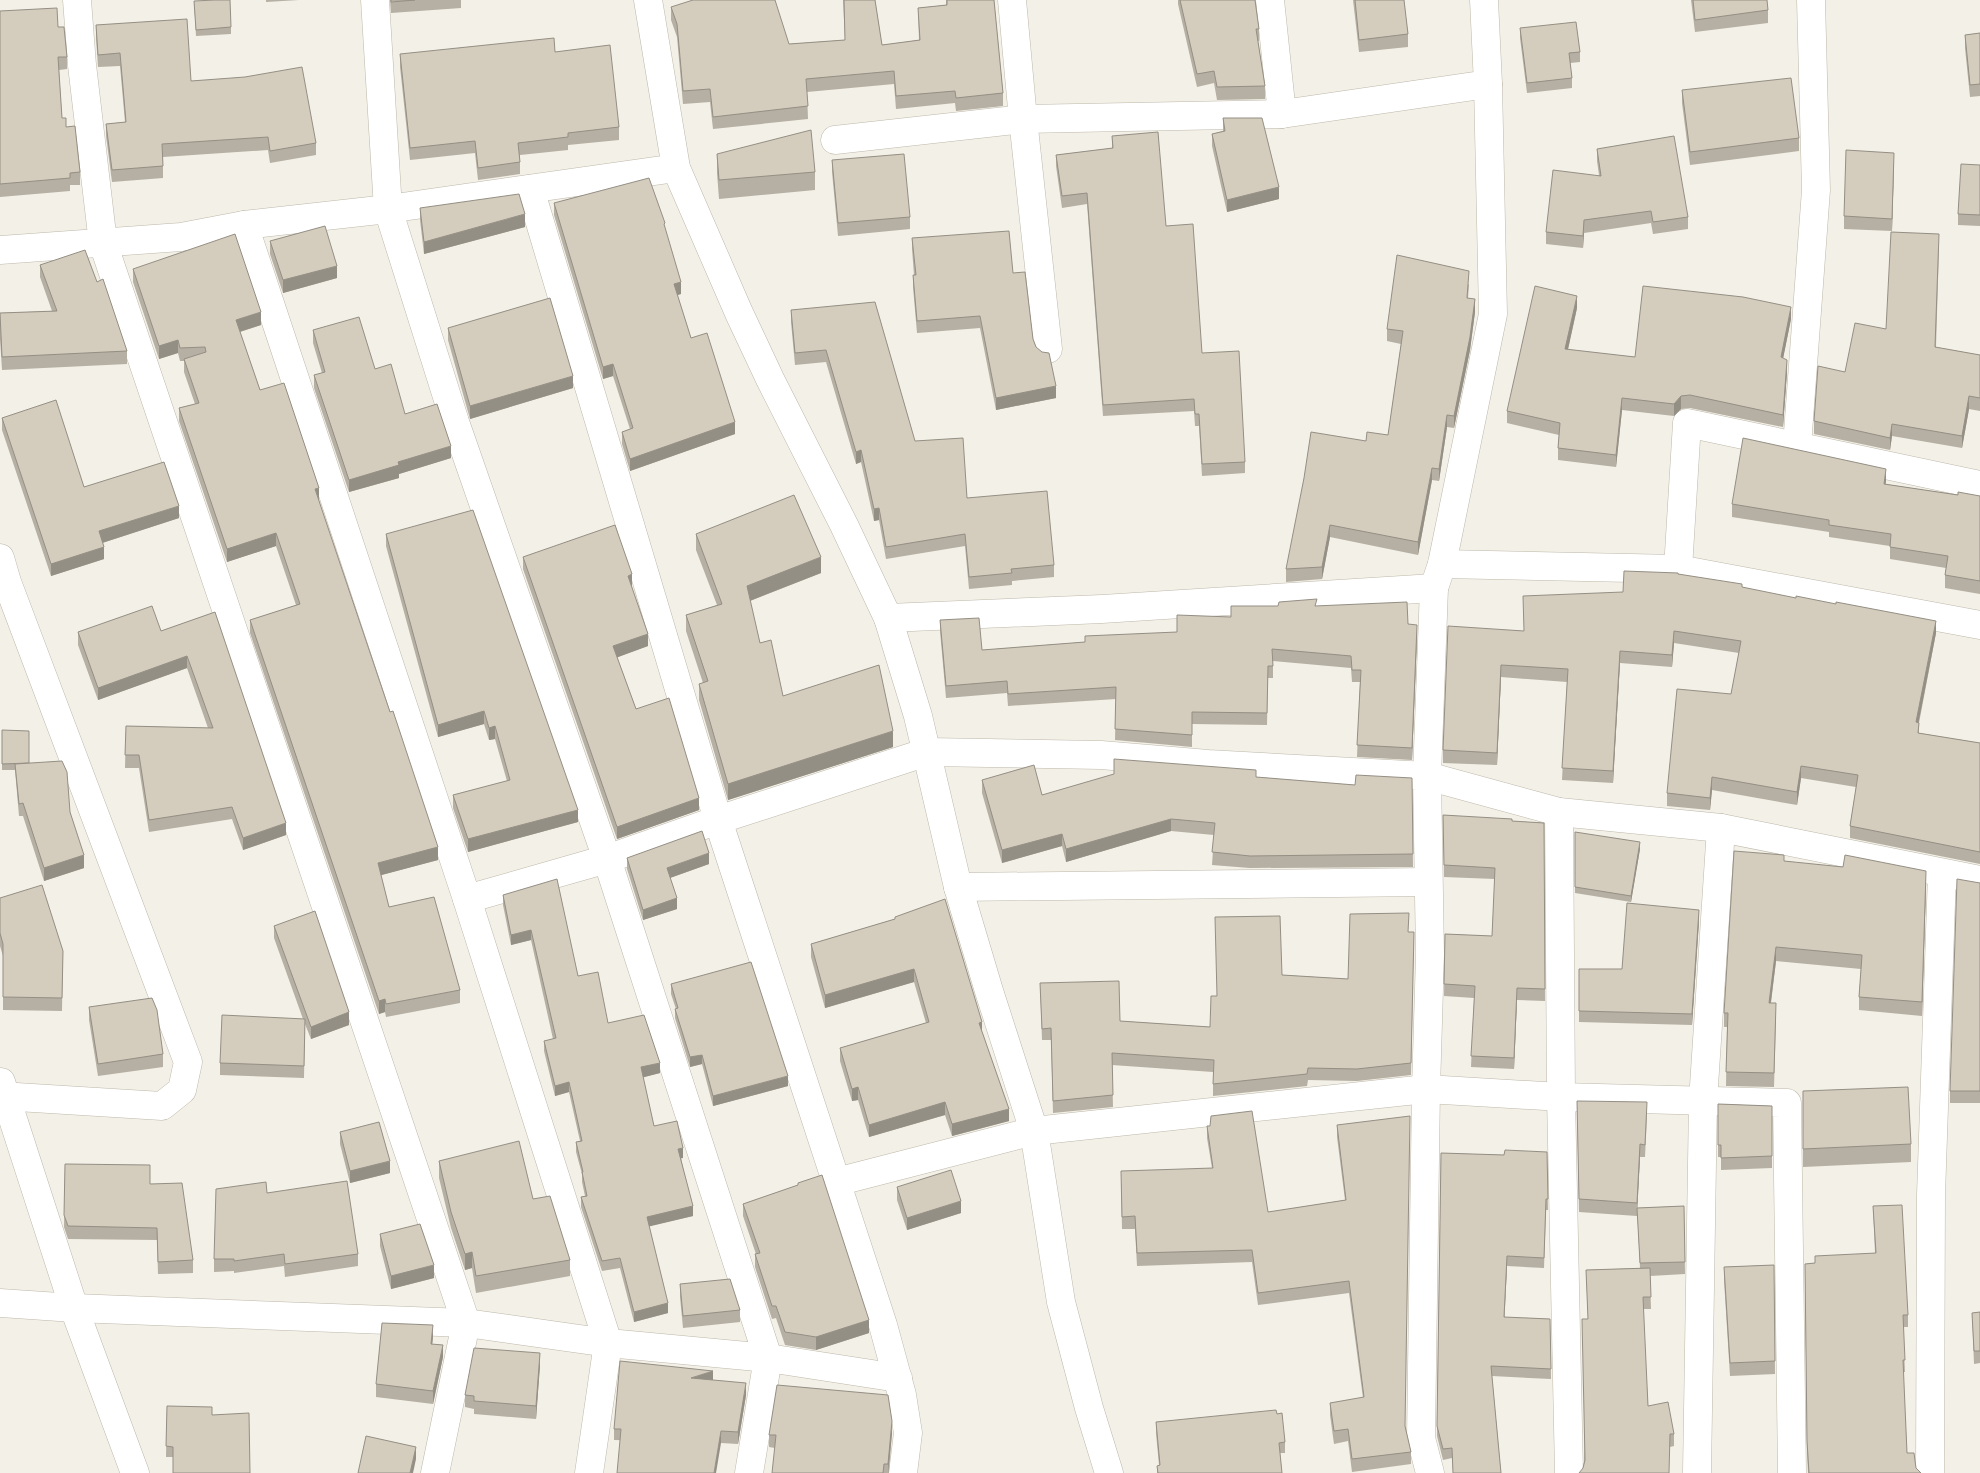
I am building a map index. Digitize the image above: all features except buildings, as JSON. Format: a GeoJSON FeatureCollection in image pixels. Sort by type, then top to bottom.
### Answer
{"type":"FeatureCollection","features":[{"type":"Feature","properties":{"kind":"street"},"geometry":{"type":"LineString","coordinates":[[77,0],[82,65],[103,242],[466,1323],[435,1473]]}},
{"type":"Feature","properties":{"kind":"street"},"geometry":{"type":"LineString","coordinates":[[375,0],[388,209],[455,422],[607,859],[768,1358],[749,1473]]}},
{"type":"Feature","properties":{"kind":"street"},"geometry":{"type":"LineString","coordinates":[[648,0],[676,168],[715,261],[770,379],[844,524],[888,618],[918,716],[958,887],[1034,1131],[1061,1302],[1089,1408],[1109,1473]]}},
{"type":"Feature","properties":{"kind":"street"},"geometry":{"type":"LineString","coordinates":[[1012,0],[1048,349]]}},
{"type":"Feature","properties":{"kind":"street"},"geometry":{"type":"LineString","coordinates":[[1270,0],[1282,114]]}},
{"type":"Feature","properties":{"kind":"street"},"geometry":{"type":"LineString","coordinates":[[1430,1473],[1421,1438],[1430,955],[1427,776],[1438,576],[1493,314],[1488,84],[1484,0]]}},
{"type":"Feature","properties":{"kind":"street"},"geometry":{"type":"LineString","coordinates":[[1797,446],[1816,190],[1811,0]]}},
{"type":"Feature","properties":{"kind":"street"},"geometry":{"type":"LineString","coordinates":[[835,140],[1023,119],[1282,114],[1488,84]]}},
{"type":"Feature","properties":{"kind":"street"},"geometry":{"type":"LineString","coordinates":[[0,250],[181,237],[244,225],[388,209],[676,168]]}},
{"type":"Feature","properties":{"kind":"street"},"geometry":{"type":"LineString","coordinates":[[530,189],[718,820],[883,1325],[898,1378],[908,1433],[903,1473]]}},
{"type":"Feature","properties":{"kind":"street"},"geometry":{"type":"LineString","coordinates":[[244,225],[467,899],[608,1343],[589,1473]]}},
{"type":"Feature","properties":{"kind":"street"},"geometry":{"type":"LineString","coordinates":[[1678,570],[1687,423],[1980,485]]}},
{"type":"Feature","properties":{"kind":"street"},"geometry":{"type":"LineString","coordinates":[[888,618],[1102,609],[1438,576],[1678,570],[1980,626]]}},
{"type":"Feature","properties":{"kind":"street"},"geometry":{"type":"LineString","coordinates":[[2,574],[188,1062],[182,1090],[162,1106],[2,1091],[74,1308],[134,1473]]}},
{"type":"Feature","properties":{"kind":"street"},"geometry":{"type":"LineString","coordinates":[[467,899],[607,859],[718,820],[927,752],[1101,755],[1208,764],[1427,776],[1559,812],[1721,828],[1942,874],[1980,880]]}},
{"type":"Feature","properties":{"kind":"street"},"geometry":{"type":"LineString","coordinates":[[1559,812],[1561,1096],[1569,1473]]}},
{"type":"Feature","properties":{"kind":"street"},"geometry":{"type":"LineString","coordinates":[[1697,1473],[1703,1101],[1721,828]]}},
{"type":"Feature","properties":{"kind":"street"},"geometry":{"type":"LineString","coordinates":[[1930,1473],[1930,1195],[1942,874]]}},
{"type":"Feature","properties":{"kind":"street"},"geometry":{"type":"LineString","coordinates":[[958,887],[1428,882]]}},
{"type":"Feature","properties":{"kind":"street"},"geometry":{"type":"LineString","coordinates":[[836,1182],[1034,1131],[1426,1090],[1787,1103],[1792,1473]]}},
{"type":"Feature","properties":{"kind":"street"},"geometry":{"type":"LineString","coordinates":[[0,1303],[74,1308],[466,1323],[608,1343],[768,1358],[898,1378]]}}]}
